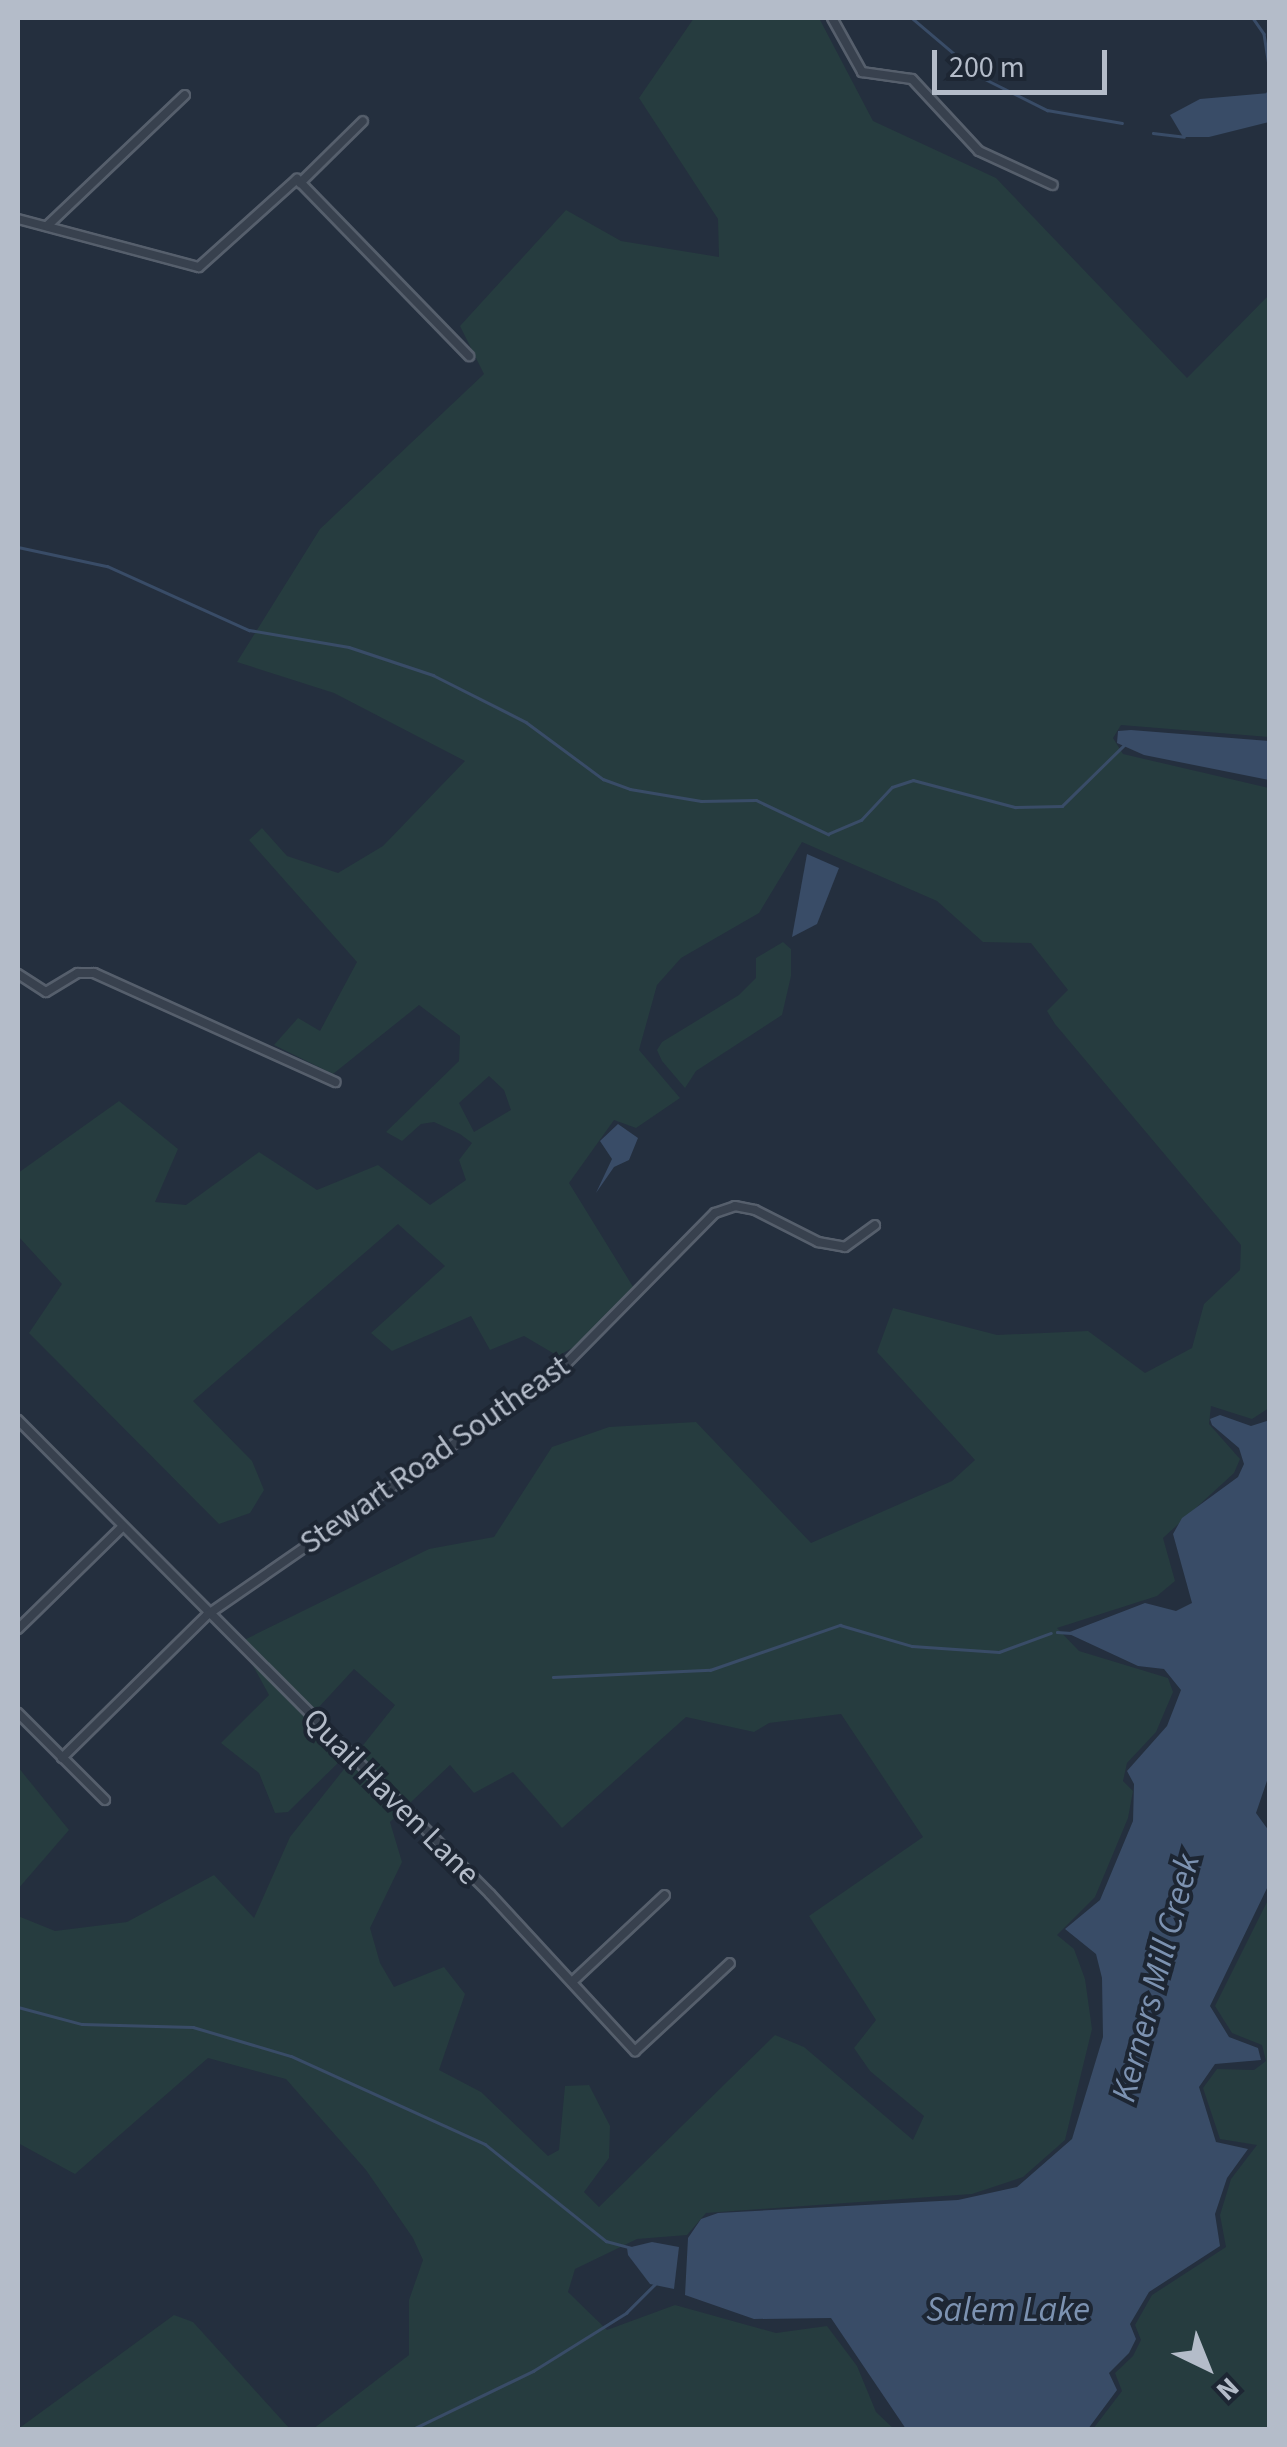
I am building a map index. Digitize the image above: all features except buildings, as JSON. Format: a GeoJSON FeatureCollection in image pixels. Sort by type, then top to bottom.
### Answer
{"type":"FeatureCollection","features":[{"type":"Feature","properties":{"kind":"street"},"geometry":{"type":"LineString","coordinates":[[832,18],[862,72],[912,78],[980,151],[1053,185]]}},
{"type":"Feature","properties":{"kind":"street"},"geometry":{"type":"LineString","coordinates":[[47,227],[185,95]]}},
{"type":"Feature","properties":{"kind":"street"},"geometry":{"type":"LineString","coordinates":[[18,218],[199,267],[300,183],[363,121]]}},
{"type":"Feature","properties":{"kind":"street"},"geometry":{"type":"LineString","coordinates":[[300,183],[470,356]]}},
{"type":"Feature","properties":{"kind":"street"},"geometry":{"type":"LineString","coordinates":[[18,974],[46,992],[78,973],[94,972],[335,1082]]}},
{"type":"Feature","properties":{"kind":"street","name":"Stewart Road Southeast"},"geometry":{"type":"LineString","coordinates":[[207,1615],[558,1371],[716,1213],[735,1206],[755,1210],[818,1242],[845,1247],[875,1225]]}},
{"type":"Feature","properties":{"kind":"street"},"geometry":{"type":"LineString","coordinates":[[18,1420],[207,1615],[62,1758]]}},
{"type":"Feature","properties":{"kind":"street"},"geometry":{"type":"LineString","coordinates":[[18,1629],[122,1527]]}},
{"type":"Feature","properties":{"kind":"street","name":"Quail Haven Lane"},"geometry":{"type":"LineString","coordinates":[[207,1615],[635,2050],[730,1963]]}},
{"type":"Feature","properties":{"kind":"street"},"geometry":{"type":"LineString","coordinates":[[18,1714],[105,1800]]}},
{"type":"Feature","properties":{"kind":"street"},"geometry":{"type":"LineString","coordinates":[[572,1982],[666,1896]]}},
{"type":"Feature","properties":{"kind":"green space"},"geometry":{"type":"Polygon","coordinates":[[[694,18],[819,18],[873,121],[996,178],[1187,378],[1269,295],[1269,737],[1121,725],[1113,738],[1123,754],[1269,788],[1269,1408],[1252,1419],[1211,1406],[1209,1424],[1240,1459],[1234,1473],[1163,1538],[1175,1581],[1157,1596],[1057,1628],[1079,1651],[1168,1678],[1173,1692],[1156,1732],[1127,1763],[1123,1781],[1133,1791],[1128,1818],[1095,1897],[1057,1935],[1074,1949],[1085,1979],[1092,2029],[1065,2140],[1023,2177],[972,2194],[706,2213],[687,2235],[637,2239],[575,2269],[568,2292],[607,2330],[675,2305],[776,2333],[827,2326],[857,2366],[876,2412],[894,2429],[313,2429],[409,2355],[409,2300],[423,2260],[413,2238],[366,2170],[286,2079],[208,2058],[75,2174],[18,2143],[18,1916],[55,1931],[127,1922],[214,1875],[254,1918],[290,1837],[395,1705],[354,1669],[307,1720],[342,1759],[288,1812],[275,1813],[259,1773],[221,1743],[269,1695],[240,1642],[429,1549],[494,1537],[552,1447],[609,1427],[696,1422],[811,1543],[952,1481],[975,1460],[877,1352],[893,1308],[997,1335],[1088,1331],[1145,1373],[1192,1348],[1204,1304],[1240,1270],[1241,1245],[1055,1024],[1047,1011],[1068,990],[1031,943],[983,942],[937,901],[802,842],[759,913],[681,958],[657,985],[639,1050],[680,1098],[636,1128],[614,1120],[569,1183],[635,1290],[586,1340],[558,1356],[524,1336],[490,1350],[471,1316],[392,1351],[371,1333],[445,1266],[398,1224],[193,1401],[252,1461],[264,1490],[250,1513],[219,1524],[29,1333],[62,1284],[18,1236],[18,1173],[119,1101],[178,1149],[155,1202],[186,1205],[259,1152],[317,1190],[378,1165],[430,1205],[466,1180],[459,1160],[472,1143],[460,1134],[434,1122],[421,1124],[402,1141],[386,1132],[459,1061],[460,1036],[419,1005],[333,1074],[274,1045],[298,1018],[320,1031],[357,962],[249,840],[262,828],[287,856],[338,873],[383,846],[465,761],[334,693],[237,662],[320,529],[484,374],[460,326],[566,210],[621,241],[719,257],[718,219],[639,98],[694,18]],[[489,1076],[459,1103],[474,1132],[511,1110],[504,1090],[489,1076]],[[841,1714],[769,1723],[754,1732],[686,1717],[562,1828],[513,1772],[474,1793],[450,1765],[390,1822],[402,1862],[370,1928],[380,1963],[394,1987],[444,1967],[465,1994],[439,2070],[481,2092],[548,2156],[559,2150],[565,2086],[589,2085],[610,2126],[609,2158],[584,2192],[599,2207],[775,2035],[804,2047],[913,2140],[924,2116],[870,2071],[854,2048],[876,2020],[809,1916],[923,1837],[841,1714]]]}},
{"type":"Feature","properties":{"kind":"green space"},"geometry":{"type":"Polygon","coordinates":[[[783,942],[791,949],[791,976],[782,1015],[696,1071],[685,1088],[662,1061],[657,1050],[662,1042],[739,995],[756,978],[756,958],[783,942]]]}},
{"type":"Feature","properties":{"kind":"green space"},"geometry":{"type":"Polygon","coordinates":[[[18,1767],[69,1830],[18,1889],[18,1767]]]}},
{"type":"Feature","properties":{"kind":"green space"},"geometry":{"type":"Polygon","coordinates":[[[1269,1898],[1269,2429],[1093,2429],[1122,2391],[1115,2373],[1133,2356],[1141,2340],[1135,2325],[1152,2295],[1226,2247],[1220,2215],[1231,2179],[1257,2145],[1220,2139],[1203,2088],[1217,2069],[1254,2070],[1266,2061],[1262,2045],[1232,2033],[1215,2006],[1269,1898]]]}},
{"type":"Feature","properties":{"kind":"green space"},"geometry":{"type":"Polygon","coordinates":[[[174,2315],[193,2322],[290,2429],[18,2429],[174,2315]]]}},
{"type":"Feature","properties":{"kind":"water"},"geometry":{"type":"Polygon","coordinates":[[[1269,93],[1269,122],[1209,137],[1183,137],[1170,115],[1200,99],[1269,93]]]}},
{"type":"Feature","properties":{"kind":"water"},"geometry":{"type":"Polygon","coordinates":[[[1118,731],[1269,741],[1269,780],[1144,755],[1117,743],[1118,731]]]}},
{"type":"Feature","properties":{"kind":"water"},"geometry":{"type":"Polygon","coordinates":[[[807,854],[839,868],[817,924],[792,937],[807,854]]]}},
{"type":"Feature","properties":{"kind":"water"},"geometry":{"type":"Polygon","coordinates":[[[618,1124],[638,1138],[629,1160],[614,1167],[596,1193],[612,1159],[600,1141],[618,1124]]]}},
{"type":"Feature","properties":{"kind":"water","name":"Salem Lake"},"geometry":{"type":"Polygon","coordinates":[[[1220,1415],[1251,1426],[1270,1420],[1270,1772],[1256,1813],[1269,1831],[1269,1884],[1210,2006],[1229,2037],[1258,2048],[1261,2060],[1215,2064],[1199,2087],[1216,2142],[1248,2149],[1227,2178],[1215,2214],[1220,2246],[1149,2292],[1130,2324],[1136,2339],[1129,2353],[1109,2373],[1117,2390],[1088,2429],[906,2429],[831,2318],[754,2319],[685,2295],[688,2238],[701,2219],[718,2213],[958,2200],[1017,2187],[1072,2139],[1103,2037],[1102,1978],[1096,1954],[1065,1929],[1100,1900],[1133,1821],[1134,1784],[1127,1771],[1167,1726],[1181,1690],[1164,1669],[1138,1666],[1067,1633],[1145,1603],[1176,1611],[1192,1603],[1173,1534],[1182,1518],[1238,1477],[1244,1464],[1239,1448],[1212,1425],[1210,1419],[1220,1415]]]}},
{"type":"Feature","properties":{"kind":"water"},"geometry":{"type":"Polygon","coordinates":[[[652,2242],[679,2247],[674,2289],[650,2284],[628,2255],[627,2248],[652,2242]]]}},
{"type":"Feature","properties":{"kind":"waterway"},"geometry":{"type":"LineString","coordinates":[[912,18],[983,78],[1047,110],[1122,123]]}},
{"type":"Feature","properties":{"kind":"waterway"},"geometry":{"type":"LineString","coordinates":[[1253,18],[1264,34],[1270,72]]}},
{"type":"Feature","properties":{"kind":"waterway"},"geometry":{"type":"LineString","coordinates":[[1266,96],[1270,87]]}},
{"type":"Feature","properties":{"kind":"waterway"},"geometry":{"type":"LineString","coordinates":[[1153,133],[1184,137]]}},
{"type":"Feature","properties":{"kind":"waterway"},"geometry":{"type":"LineString","coordinates":[[18,547],[107,566],[249,630],[349,647],[433,675],[526,722],[603,779],[630,789],[701,801],[756,800],[828,834],[861,820],[892,787],[913,780],[1015,807],[1062,806],[1124,745]]}},
{"type":"Feature","properties":{"kind":"waterway"},"geometry":{"type":"LineString","coordinates":[[553,1677],[710,1670],[840,1625],[912,1646],[999,1652],[1051,1633]]}},
{"type":"Feature","properties":{"kind":"waterway"},"geometry":{"type":"LineString","coordinates":[[1057,1632],[1071,1633]]}},
{"type":"Feature","properties":{"kind":"waterway"},"geometry":{"type":"LineString","coordinates":[[18,2007],[82,2024],[193,2027],[291,2056],[485,2144],[606,2241],[632,2248]]}},
{"type":"Feature","properties":{"kind":"waterway"},"geometry":{"type":"LineString","coordinates":[[411,2430],[533,2371],[626,2313],[655,2284]]}},
{"type":"Feature","properties":{"kind":"water label","name":"Kerners Mill Creek"},"geometry":{"type":"Point","coordinates":[1156,1978]}}]}
